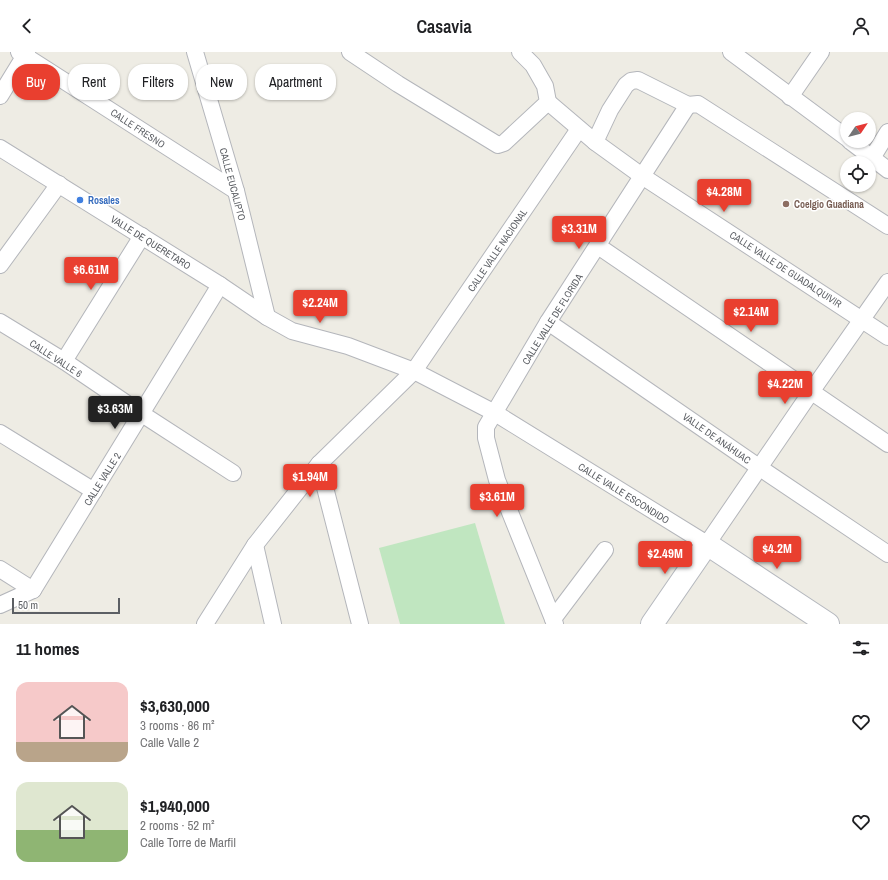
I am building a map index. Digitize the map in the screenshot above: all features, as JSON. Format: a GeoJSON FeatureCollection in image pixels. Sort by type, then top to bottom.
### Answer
{"type":"FeatureCollection","features":[{"type":"Feature","properties":{"kind":"street"},"geometry":{"type":"LineString","coordinates":[[350,52],[398,84],[498,144],[504,143],[548,102],[545,86],[533,65],[520,52]]}},
{"type":"Feature","properties":{"kind":"street"},"geometry":{"type":"LineString","coordinates":[[732,52],[790,97],[807,107],[840,133]]}},
{"type":"Feature","properties":{"kind":"street"},"geometry":{"type":"LineString","coordinates":[[790,97],[821,52]]}},
{"type":"Feature","properties":{"kind":"street"},"geometry":{"type":"LineString","coordinates":[[0,96],[24,53]]}},
{"type":"Feature","properties":{"kind":"street","name":"CALLE FRESNO"},"geometry":{"type":"LineString","coordinates":[[24,53],[236,191]]}},
{"type":"Feature","properties":{"kind":"street","name":"CALLE EUCALIPTO"},"geometry":{"type":"LineString","coordinates":[[194,54],[236,191],[267,317]]}},
{"type":"Feature","properties":{"kind":"street"},"geometry":{"type":"LineString","coordinates":[[595,142],[610,110],[626,85],[631,81],[638,80],[688,105],[698,104],[888,226]]}},
{"type":"Feature","properties":{"kind":"street","name":"CALLE VALLE DE GUADALQUIVIR"},"geometry":{"type":"LineString","coordinates":[[548,102],[595,142],[642,176],[888,337]]}},
{"type":"Feature","properties":{"kind":"street","name":"CALLE VALLE DE FLORIDA"},"geometry":{"type":"LineString","coordinates":[[554,621],[495,473],[486,438],[486,428],[548,322],[688,105]]}},
{"type":"Feature","properties":{"kind":"street","name":"CALLE VALLE NACIONAL"},"geometry":{"type":"LineString","coordinates":[[205,624],[255,545],[319,464],[414,371],[579,129]]}},
{"type":"Feature","properties":{"kind":"street"},"geometry":{"type":"LineString","coordinates":[[873,156],[888,132]]}},
{"type":"Feature","properties":{"kind":"street","name":"VALLE DE QUERETARO"},"geometry":{"type":"LineString","coordinates":[[0,148],[220,285],[267,317]]}},
{"type":"Feature","properties":{"kind":"street"},"geometry":{"type":"LineString","coordinates":[[859,148],[869,156]]}},
{"type":"Feature","properties":{"kind":"street"},"geometry":{"type":"LineString","coordinates":[[876,161],[888,170]]}},
{"type":"Feature","properties":{"kind":"street"},"geometry":{"type":"LineString","coordinates":[[0,265],[59,184]]}},
{"type":"Feature","properties":{"kind":"street"},"geometry":{"type":"LineString","coordinates":[[64,361],[142,236]]}},
{"type":"Feature","properties":{"kind":"street"},"geometry":{"type":"LineString","coordinates":[[598,246],[888,444]]}},
{"type":"Feature","properties":{"kind":"street"},"geometry":{"type":"LineString","coordinates":[[658,622],[707,544],[888,282]]}},
{"type":"Feature","properties":{"kind":"street","name":"CALLE VALLE 2"},"geometry":{"type":"LineString","coordinates":[[32,590],[142,414],[220,285]]}},
{"type":"Feature","properties":{"kind":"street","name":"CALLE VALLE ESCONDIDO"},"geometry":{"type":"LineString","coordinates":[[267,317],[292,331],[348,346],[414,371],[495,413],[707,544],[828,624]]}},
{"type":"Feature","properties":{"kind":"street","name":"CALLE VALLE 6"},"geometry":{"type":"LineString","coordinates":[[0,322],[64,361],[233,473]]}},
{"type":"Feature","properties":{"kind":"street","name":"VALLE DE ANÁHUAC"},"geometry":{"type":"LineString","coordinates":[[548,322],[888,554]]}},
{"type":"Feature","properties":{"kind":"street"},"geometry":{"type":"LineString","coordinates":[[0,433],[94,491]]}},
{"type":"Feature","properties":{"kind":"street"},"geometry":{"type":"LineString","coordinates":[[319,464],[360,624]]}},
{"type":"Feature","properties":{"kind":"street"},"geometry":{"type":"LineString","coordinates":[[255,545],[273,624]]}},
{"type":"Feature","properties":{"kind":"street"},"geometry":{"type":"LineString","coordinates":[[554,621],[604,550]]}},
{"type":"Feature","properties":{"kind":"street"},"geometry":{"type":"LineString","coordinates":[[0,569],[32,590]]}},
{"type":"Feature","properties":{"kind":"street"},"geometry":{"type":"LineString","coordinates":[[0,605],[32,590]]}},
{"type":"Feature","properties":{"kind":"green space"},"geometry":{"type":"Polygon","coordinates":[[[475,523],[505,624],[400,624],[379,548],[475,523]]]}},
{"type":"Feature","properties":{"kind":"place","name":"Rosales"},"geometry":{"type":"Point","coordinates":[80,200]}},
{"type":"Feature","properties":{"kind":"place","name":"Coelgio Guadiana"},"geometry":{"type":"Point","coordinates":[786,204]}}]}
